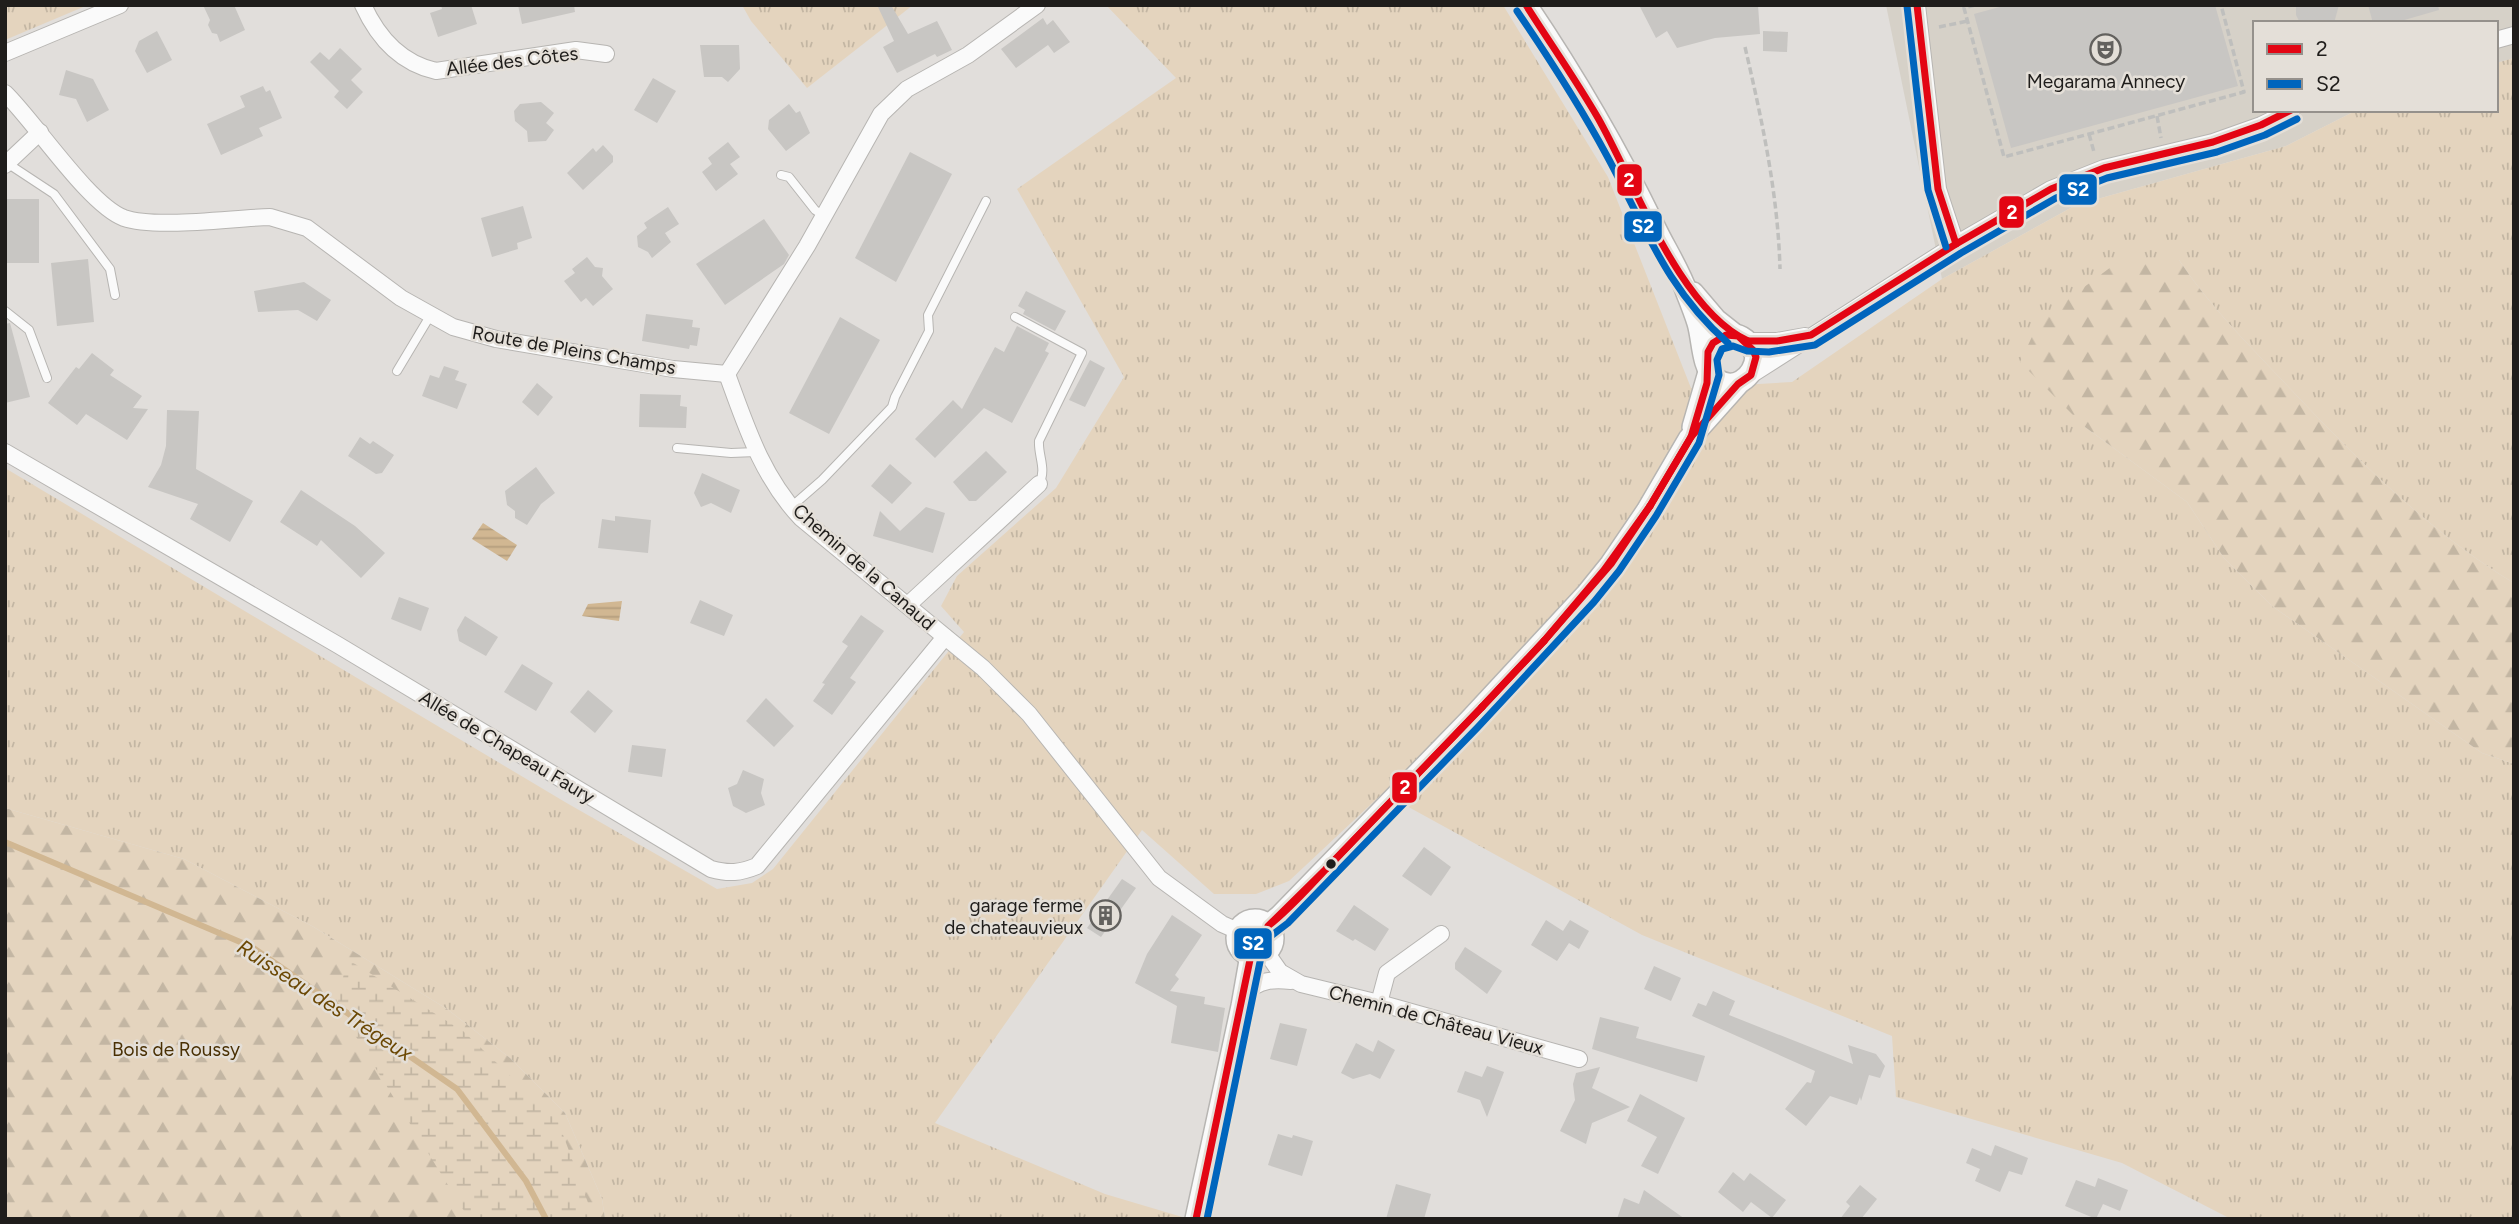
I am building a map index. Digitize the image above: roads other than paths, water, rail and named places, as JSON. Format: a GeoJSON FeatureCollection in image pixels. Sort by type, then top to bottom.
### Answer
{"type":"FeatureCollection","features":[{"type":"Feature","properties":{"kind":"street"},"geometry":{"type":"LineString","coordinates":[[5,53],[120,5]]}},
{"type":"Feature","properties":{"kind":"street","name":"Allée des Côtes"},"geometry":{"type":"LineString","coordinates":[[363,5],[370,22],[392,49],[421,68],[436,71],[576,50],[606,54]]}},
{"type":"Feature","properties":{"kind":"street"},"geometry":{"type":"LineString","coordinates":[[727,374],[824,216],[881,114],[919,82],[968,55],[1037,5]]}},
{"type":"Feature","properties":{"kind":"street"},"geometry":{"type":"LineString","coordinates":[[1527,5],[1598,118],[1683,281],[1699,324],[1708,366],[1717,380],[1727,384],[1745,379],[1756,357],[1742,338],[1716,320],[1683,281]]}},
{"type":"Feature","properties":{"kind":"street"},"geometry":{"type":"LineString","coordinates":[[1917,5],[1938,189],[1956,244]]}},
{"type":"Feature","properties":{"kind":"street","name":"Route de Pleins Champs"},"geometry":{"type":"LineString","coordinates":[[5,93],[90,193],[121,217],[165,222],[270,217],[295,223],[323,239],[401,299],[453,327],[496,339],[673,369],[727,374]]}},
{"type":"Feature","properties":{"kind":"street"},"geometry":{"type":"LineString","coordinates":[[1268,926],[1471,720],[1586,595],[1633,532],[1689,439],[1745,379],[1956,244],[2051,189],[2105,168],[2213,142],[2288,112]]}},
{"type":"Feature","properties":{"kind":"street"},"geometry":{"type":"LineString","coordinates":[[6,164],[40,132]]}},
{"type":"Feature","properties":{"kind":"street"},"geometry":{"type":"LineString","coordinates":[[1689,439],[1708,366],[1708,349],[1715,341],[1724,336],[1777,341],[1811,335]]}},
{"type":"Feature","properties":{"kind":"street","name":"Chemin de la Canaud"},"geometry":{"type":"LineString","coordinates":[[727,374],[756,452],[801,518],[909,604],[983,668],[1029,714],[1159,878],[1212,918],[1238,931]]}},
{"type":"Feature","properties":{"kind":"street","name":"Allée de Chapeau Faury"},"geometry":{"type":"LineString","coordinates":[[5,452],[338,645],[711,869],[727,873],[743,872],[757,866],[945,637]]}},
{"type":"Feature","properties":{"kind":"street"},"geometry":{"type":"LineString","coordinates":[[909,604],[1039,484]]}},
{"type":"Feature","properties":{"kind":"street"},"geometry":{"type":"LineString","coordinates":[[1196,1219],[1245,993],[1259,954],[1273,939],[1268,926],[1261,921],[1252,920],[1238,931],[1237,941],[1242,950],[1259,954]]}},
{"type":"Feature","properties":{"kind":"street"},"geometry":{"type":"LineString","coordinates":[[1379,1003],[1387,973],[1441,934]]}},
{"type":"Feature","properties":{"kind":"street","name":"Chemin de Château Vieux"},"geometry":{"type":"LineString","coordinates":[[1259,954],[1294,981]]}},
{"type":"Feature","properties":{"kind":"street","name":"Chemin de Château Vieux"},"geometry":{"type":"LineString","coordinates":[[1245,993],[1257,983],[1273,979],[1294,981],[1579,1059]]}},
{"type":"Feature","properties":{"kind":"lane"},"geometry":{"type":"LineString","coordinates":[[6,164],[54,194],[110,269],[116,295]]}},
{"type":"Feature","properties":{"kind":"lane"},"geometry":{"type":"LineString","coordinates":[[780,175],[789,177],[815,210],[824,216]]}},
{"type":"Feature","properties":{"kind":"lane"},"geometry":{"type":"LineString","coordinates":[[791,507],[822,480],[892,408],[929,331],[928,315],[986,201]]}},
{"type":"Feature","properties":{"kind":"lane"},"geometry":{"type":"LineString","coordinates":[[5,311],[29,330],[47,379]]}},
{"type":"Feature","properties":{"kind":"lane"},"geometry":{"type":"LineString","coordinates":[[397,371],[429,316]]}},
{"type":"Feature","properties":{"kind":"lane"},"geometry":{"type":"LineString","coordinates":[[1015,317],[1082,353],[1039,440],[1038,450],[1043,469],[1039,484]]}},
{"type":"Feature","properties":{"kind":"lane"},"geometry":{"type":"LineString","coordinates":[[677,447],[731,453],[756,452]]}},
{"type":"Feature","properties":{"kind":"waterway","name":"Ruisseau des Trégeux"},"geometry":{"type":"LineString","coordinates":[[5,842],[252,947],[457,1089],[526,1181],[546,1219]]}},
{"type":"Feature","properties":{"kind":"place","name":"Megarama Annecy"},"geometry":{"type":"Point","coordinates":[2106,50]}},
{"type":"Feature","properties":{"kind":"place","name":"garage ferme de chateauvieux"},"geometry":{"type":"Point","coordinates":[1106,916]}},
{"type":"Feature","properties":{"kind":"park label","name":"Bois de Roussy"},"geometry":{"type":"Point","coordinates":[176,1049]}}]}
